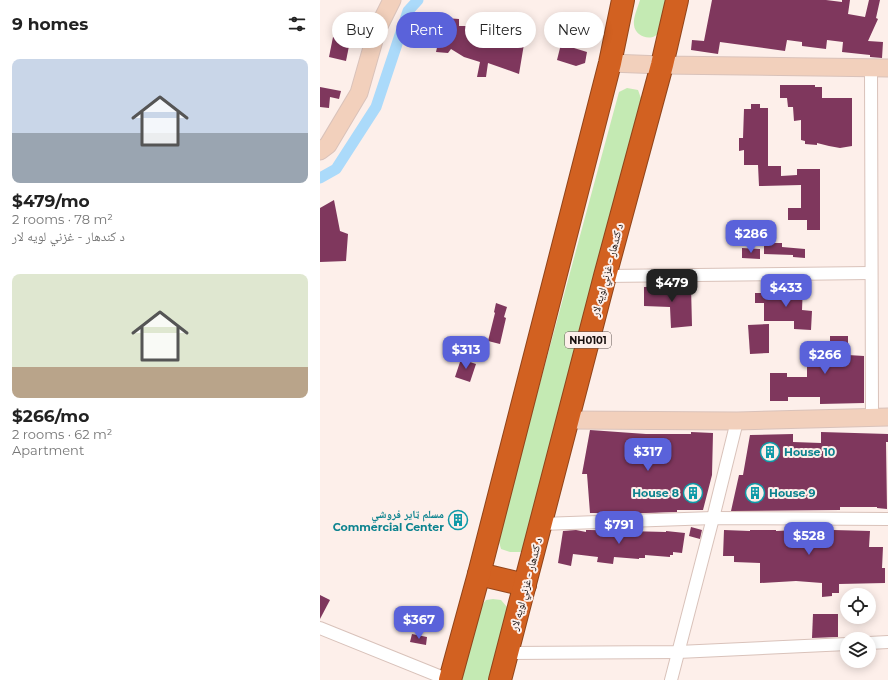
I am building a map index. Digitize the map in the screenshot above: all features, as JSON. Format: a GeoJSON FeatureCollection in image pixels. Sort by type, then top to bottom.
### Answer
{"type":"FeatureCollection","features":[{"type":"Feature","properties":{"kind":"highway"},"geometry":{"type":"LineString","coordinates":[[449,680],[479,574],[610,63],[623,0]]}},
{"type":"Feature","properties":{"kind":"highway","name":"د کندهار - غزني لويه لار"},"geometry":{"type":"LineString","coordinates":[[500,680],[526,585],[605,276],[662,65],[677,0]]}},
{"type":"Feature","properties":{"kind":"highway"},"geometry":{"type":"LineString","coordinates":[[479,574],[526,585]]}},
{"type":"Feature","properties":{"kind":"main road"},"geometry":{"type":"LineString","coordinates":[[320,151],[328,145],[358,93],[377,30],[392,0]]}},
{"type":"Feature","properties":{"kind":"main road"},"geometry":{"type":"LineString","coordinates":[[610,63],[888,68]]}},
{"type":"Feature","properties":{"kind":"main road"},"geometry":{"type":"LineString","coordinates":[[568,420],[737,421],[880,417]]}},
{"type":"Feature","properties":{"kind":"street"},"geometry":{"type":"LineString","coordinates":[[871,68],[871,273],[880,417]]}},
{"type":"Feature","properties":{"kind":"street"},"geometry":{"type":"LineString","coordinates":[[605,276],[871,273]]}},
{"type":"Feature","properties":{"kind":"street"},"geometry":{"type":"LineString","coordinates":[[671,680],[714,518],[737,421]]}},
{"type":"Feature","properties":{"kind":"street"},"geometry":{"type":"LineString","coordinates":[[541,524],[714,518],[888,519]]}},
{"type":"Feature","properties":{"kind":"street"},"geometry":{"type":"LineString","coordinates":[[320,628],[449,680]]}},
{"type":"Feature","properties":{"kind":"street"},"geometry":{"type":"LineString","coordinates":[[876,643],[888,642]]}},
{"type":"Feature","properties":{"kind":"street"},"geometry":{"type":"LineString","coordinates":[[508,653],[678,652],[840,644]]}},
{"type":"Feature","properties":{"kind":"green space"},"geometry":{"type":"Polygon","coordinates":[[[640,0],[668,0],[660,31],[653,37],[645,37],[638,33],[635,29],[634,19],[640,0]]]}},
{"type":"Feature","properties":{"kind":"green space"},"geometry":{"type":"Polygon","coordinates":[[[627,88],[638,90],[642,101],[530,542],[521,552],[510,552],[501,549],[498,538],[619,92],[627,88]]]}},
{"type":"Feature","properties":{"kind":"green space"},"geometry":{"type":"Polygon","coordinates":[[[486,600],[501,600],[507,607],[508,615],[490,680],[459,680],[480,608],[486,600]]]}},
{"type":"Feature","properties":{"kind":"building"},"geometry":{"type":"Polygon","coordinates":[[[712,0],[826,0],[842,2],[842,0],[850,0],[848,14],[865,17],[869,0],[880,0],[876,18],[878,19],[868,41],[883,42],[882,58],[842,52],[843,42],[827,40],[826,49],[802,46],[802,42],[787,40],[785,51],[720,42],[718,54],[691,50],[692,40],[704,41],[712,0]]]}},
{"type":"Feature","properties":{"kind":"building"},"geometry":{"type":"Polygon","coordinates":[[[457,19],[459,19],[459,26],[465,26],[465,48],[523,48],[519,74],[488,63],[486,77],[477,77],[480,62],[464,57],[451,49],[448,53],[436,52],[437,48],[457,48],[457,19]]]}},
{"type":"Feature","properties":{"kind":"building"},"geometry":{"type":"Polygon","coordinates":[[[332,42],[332,48],[349,48],[346,61],[329,57],[332,42]]]}},
{"type":"Feature","properties":{"kind":"building"},"geometry":{"type":"Polygon","coordinates":[[[560,48],[574,48],[587,52],[585,63],[576,66],[557,60],[560,48]]]}},
{"type":"Feature","properties":{"kind":"building"},"geometry":{"type":"Polygon","coordinates":[[[780,85],[815,85],[815,87],[822,87],[822,98],[852,98],[852,146],[840,148],[817,143],[817,145],[805,144],[805,141],[801,140],[801,120],[794,121],[793,107],[788,107],[787,98],[780,98],[780,85]]]}},
{"type":"Feature","properties":{"kind":"building"},"geometry":{"type":"Polygon","coordinates":[[[320,87],[341,91],[339,99],[330,97],[329,108],[320,107],[320,87]]]}},
{"type":"Feature","properties":{"kind":"building"},"geometry":{"type":"Polygon","coordinates":[[[751,104],[760,104],[760,108],[768,108],[768,166],[781,166],[781,176],[797,175],[797,169],[820,169],[820,230],[807,230],[807,220],[788,220],[788,208],[801,208],[801,185],[759,186],[758,165],[744,165],[744,150],[739,151],[739,138],[743,138],[744,109],[751,109],[751,104]]]}},
{"type":"Feature","properties":{"kind":"building"},"geometry":{"type":"Polygon","coordinates":[[[334,200],[340,231],[348,234],[346,261],[320,262],[320,208],[334,200]]]}},
{"type":"Feature","properties":{"kind":"building"},"geometry":{"type":"Polygon","coordinates":[[[764,243],[782,243],[782,247],[805,249],[805,258],[793,257],[793,255],[764,254],[764,243]]]}},
{"type":"Feature","properties":{"kind":"building"},"geometry":{"type":"Polygon","coordinates":[[[742,248],[760,249],[760,259],[742,258],[742,248]]]}},
{"type":"Feature","properties":{"kind":"building"},"geometry":{"type":"Polygon","coordinates":[[[795,284],[803,285],[802,310],[812,311],[811,330],[794,329],[794,321],[764,321],[764,303],[755,303],[755,293],[795,293],[795,284]]]}},
{"type":"Feature","properties":{"kind":"building"},"geometry":{"type":"Polygon","coordinates":[[[691,286],[692,326],[671,328],[670,307],[644,306],[644,287],[691,286]]]}},
{"type":"Feature","properties":{"kind":"building"},"geometry":{"type":"Polygon","coordinates":[[[496,303],[507,307],[500,344],[488,341],[496,303]]]}},
{"type":"Feature","properties":{"kind":"building"},"geometry":{"type":"Polygon","coordinates":[[[769,324],[769,353],[750,354],[748,325],[769,324]]]}},
{"type":"Feature","properties":{"kind":"building"},"geometry":{"type":"Polygon","coordinates":[[[830,336],[848,336],[848,355],[864,356],[864,403],[820,404],[820,397],[788,397],[788,401],[770,401],[770,373],[787,373],[787,377],[807,377],[807,341],[830,341],[830,336]]]}},
{"type":"Feature","properties":{"kind":"building"},"geometry":{"type":"Polygon","coordinates":[[[461,359],[476,364],[470,382],[455,377],[461,359]]]}},
{"type":"Feature","properties":{"kind":"building"},"geometry":{"type":"Polygon","coordinates":[[[590,430],[646,434],[691,434],[691,432],[713,433],[712,475],[703,510],[677,510],[677,512],[646,513],[590,513],[587,474],[582,474],[590,430]]]}},
{"type":"Feature","properties":{"kind":"building"},"geometry":{"type":"Polygon","coordinates":[[[821,432],[888,434],[888,442],[886,442],[887,509],[877,507],[840,507],[840,510],[731,511],[739,475],[743,475],[750,435],[793,434],[793,442],[821,443],[821,432]]]}},
{"type":"Feature","properties":{"kind":"building"},"geometry":{"type":"Polygon","coordinates":[[[691,527],[702,530],[700,539],[689,536],[691,527]]]}},
{"type":"Feature","properties":{"kind":"building"},"geometry":{"type":"Polygon","coordinates":[[[797,529],[870,531],[869,547],[883,547],[882,568],[885,568],[885,583],[839,584],[839,593],[832,593],[832,596],[822,597],[822,583],[796,581],[760,583],[760,563],[734,562],[734,556],[723,556],[724,530],[776,531],[797,529]]]}},
{"type":"Feature","properties":{"kind":"building"},"geometry":{"type":"Polygon","coordinates":[[[576,530],[586,532],[586,530],[590,530],[666,531],[685,533],[682,553],[673,552],[673,555],[670,555],[670,557],[645,555],[645,558],[639,559],[614,557],[613,564],[597,562],[598,557],[573,554],[571,566],[558,563],[563,531],[576,530]]]}},
{"type":"Feature","properties":{"kind":"building"},"geometry":{"type":"Polygon","coordinates":[[[320,595],[330,600],[320,619],[320,595]]]}},
{"type":"Feature","properties":{"kind":"building"},"geometry":{"type":"Polygon","coordinates":[[[813,614],[838,614],[838,637],[812,638],[813,614]]]}},
{"type":"Feature","properties":{"kind":"building"},"geometry":{"type":"Polygon","coordinates":[[[412,634],[427,637],[426,645],[410,642],[412,634]]]}},
{"type":"Feature","properties":{"kind":"waterway"},"geometry":{"type":"LineString","coordinates":[[320,178],[336,169],[376,107],[408,11],[418,0]]}},
{"type":"Feature","properties":{"kind":"place","name":"House 10"},"geometry":{"type":"Point","coordinates":[770,452]}},
{"type":"Feature","properties":{"kind":"place","name":"House 8"},"geometry":{"type":"Point","coordinates":[693,493]}},
{"type":"Feature","properties":{"kind":"place","name":"House 9"},"geometry":{"type":"Point","coordinates":[755,493]}},
{"type":"Feature","properties":{"kind":"place","name":"مسلم ټایر فروشي Commercial Center"},"geometry":{"type":"Point","coordinates":[458,520]}}]}
